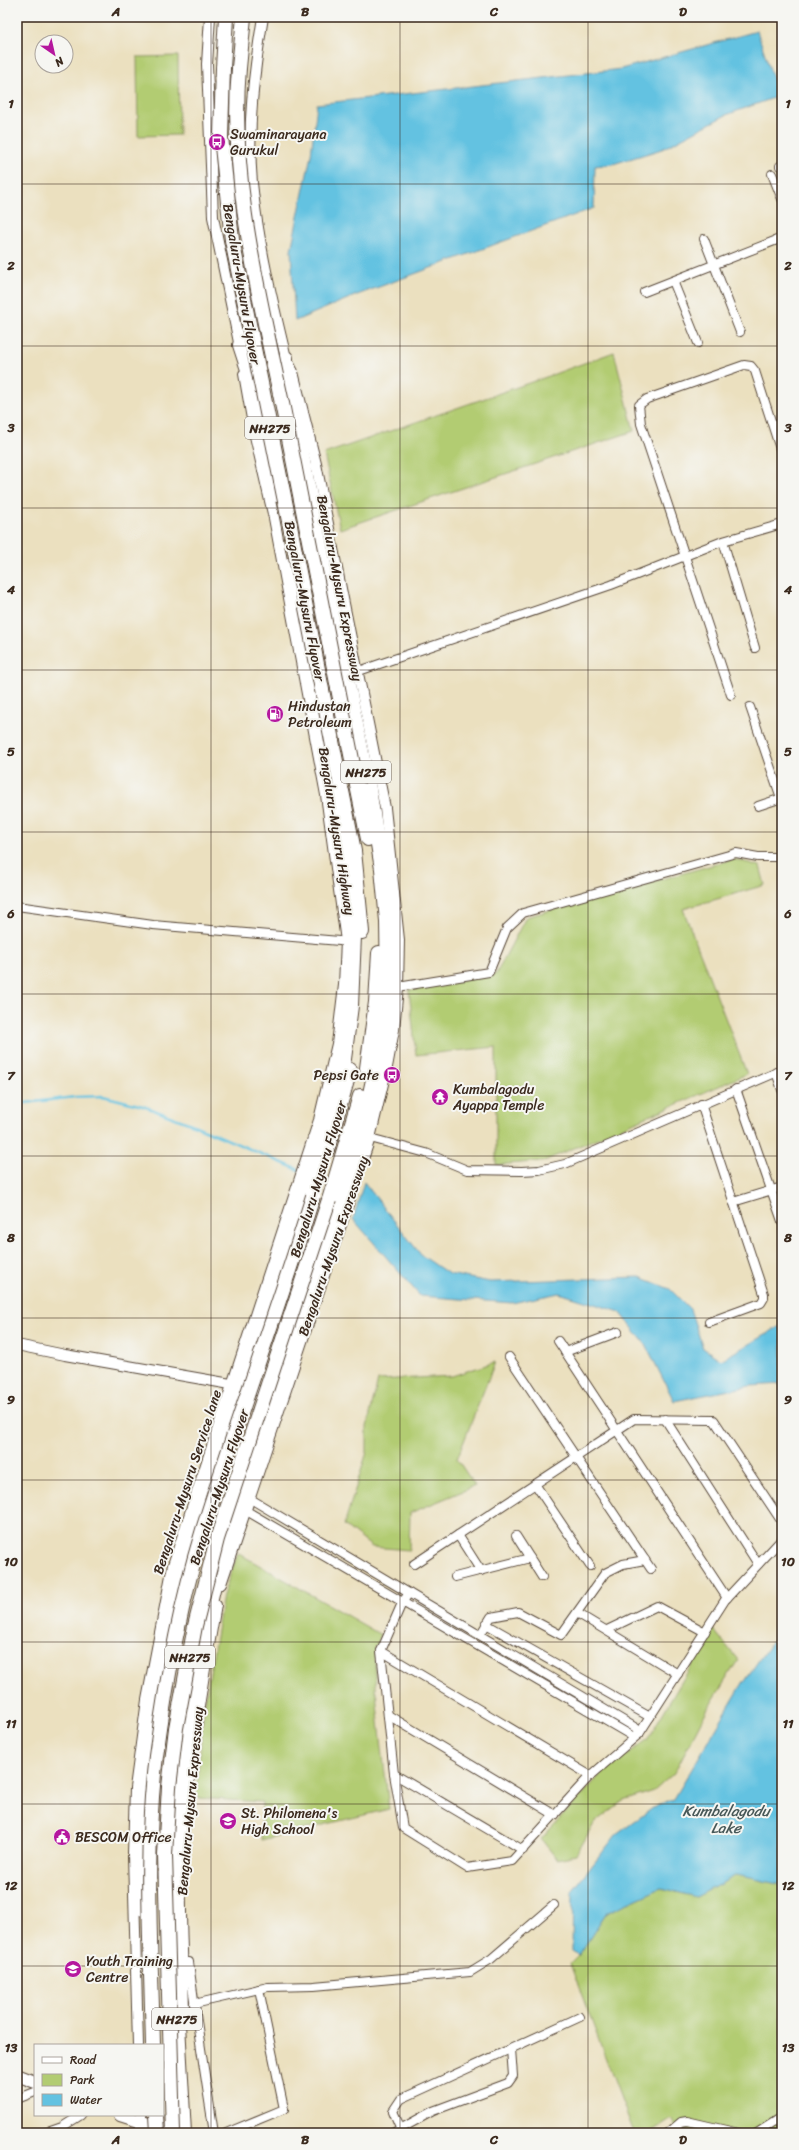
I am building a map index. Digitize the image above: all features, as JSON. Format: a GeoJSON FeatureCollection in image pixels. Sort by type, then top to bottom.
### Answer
{"type":"FeatureCollection","features":[{"type":"Feature","properties":{"kind":"highway","name":"Bengaluru-Mysuru Flyover"},"geometry":{"type":"LineString","coordinates":[[154,2044],[149,1889],[150,1820],[160,1726],[180,1623],[202,1534],[299,1244],[342,1103],[355,1046],[362,976],[362,920],[354,851],[232,240],[221,137],[226,17]]}},
{"type":"Feature","properties":{"kind":"highway","name":"Bengaluru-Mysuru Flyover"},"geometry":{"type":"LineString","coordinates":[[244,17],[238,68],[236,138],[247,237],[365,823],[377,899],[378,976],[369,1055],[358,1107],[343,1194]]}},
{"type":"Feature","properties":{"kind":"highway","name":"Bengaluru-Mysuru Highway"},"geometry":{"type":"LineString","coordinates":[[147,2044],[141,1849],[152,1700],[182,1571],[197,1518],[219,1459],[238,1385],[344,1059],[351,1006],[350,942],[346,864],[286,540],[252,382],[240,345]]}},
{"type":"Feature","properties":{"kind":"highway","name":"Bengaluru-Mysuru Expressway"},"geometry":{"type":"LineString","coordinates":[[184,2133],[177,2019],[174,1873],[178,1799],[194,1706],[207,1609],[237,1505],[278,1396],[360,1139],[382,1038],[388,988],[387,921],[382,869],[369,789],[286,376],[286,358]]}},
{"type":"Feature","properties":{"kind":"highway","name":"Bengaluru-Mysuru Expressway"},"geometry":{"type":"LineString","coordinates":[[173,2133],[165,1855],[169,1788],[176,1728],[195,1626],[218,1539],[343,1194]]}},
{"type":"Feature","properties":{"kind":"main road"},"geometry":{"type":"LineString","coordinates":[[17,2075],[34,2082]]}},
{"type":"Feature","properties":{"kind":"main road"},"geometry":{"type":"LineString","coordinates":[[123,2116],[177,2133]]}},
{"type":"Feature","properties":{"kind":"street","name":"NH275"},"geometry":{"type":"LineString","coordinates":[[209,113],[207,64],[210,17]]}},
{"type":"Feature","properties":{"kind":"street","name":"Bengaluru-Mysuru Expressway"},"geometry":{"type":"LineString","coordinates":[[263,17],[254,71],[252,108],[252,181],[258,231],[286,358],[293,372],[316,464],[356,672],[385,808],[399,940],[398,987],[394,1030],[389,1060],[370,1138],[343,1194]]}},
{"type":"Feature","properties":{"kind":"street"},"geometry":{"type":"LineString","coordinates":[[209,113],[252,108]]}},
{"type":"Feature","properties":{"kind":"street","name":"Bengaluru-Mysuru Highway"},"geometry":{"type":"LineString","coordinates":[[209,113],[213,217],[221,266],[240,345]]}},
{"type":"Feature","properties":{"kind":"street"},"geometry":{"type":"LineString","coordinates":[[772,174],[782,199]]}},
{"type":"Feature","properties":{"kind":"street"},"geometry":{"type":"LineString","coordinates":[[704,238],[740,332]]}},
{"type":"Feature","properties":{"kind":"street"},"geometry":{"type":"LineString","coordinates":[[644,292],[782,238]]}},
{"type":"Feature","properties":{"kind":"street"},"geometry":{"type":"LineString","coordinates":[[673,281],[698,343]]}},
{"type":"Feature","properties":{"kind":"street"},"geometry":{"type":"LineString","coordinates":[[731,695],[642,424],[639,405],[654,396],[744,365],[751,366],[755,371],[782,455]]}},
{"type":"Feature","properties":{"kind":"street"},"geometry":{"type":"LineString","coordinates":[[356,672],[604,588],[684,555],[723,541],[782,524]]}},
{"type":"Feature","properties":{"kind":"street"},"geometry":{"type":"LineString","coordinates":[[723,541],[755,648]]}},
{"type":"Feature","properties":{"kind":"street"},"geometry":{"type":"LineString","coordinates":[[750,707],[781,798],[758,806]]}},
{"type":"Feature","properties":{"kind":"street"},"geometry":{"type":"LineString","coordinates":[[398,987],[489,972],[507,928],[523,914],[736,853],[758,857],[782,857]]}},
{"type":"Feature","properties":{"kind":"street"},"geometry":{"type":"LineString","coordinates":[[17,906],[153,925],[350,942]]}},
{"type":"Feature","properties":{"kind":"street"},"geometry":{"type":"LineString","coordinates":[[370,1138],[426,1153],[468,1170],[539,1170],[565,1164],[779,1071],[782,1090]]}},
{"type":"Feature","properties":{"kind":"street"},"geometry":{"type":"LineString","coordinates":[[736,1089],[782,1221]]}},
{"type":"Feature","properties":{"kind":"street"},"geometry":{"type":"LineString","coordinates":[[701,1104],[764,1298],[760,1303],[709,1322]]}},
{"type":"Feature","properties":{"kind":"street"},"geometry":{"type":"LineString","coordinates":[[733,1202],[782,1187]]}},
{"type":"Feature","properties":{"kind":"street"},"geometry":{"type":"LineString","coordinates":[[565,1352],[618,1332]]}},
{"type":"Feature","properties":{"kind":"street"},"geometry":{"type":"LineString","coordinates":[[558,1341],[727,1598]]}},
{"type":"Feature","properties":{"kind":"street"},"geometry":{"type":"LineString","coordinates":[[17,1345],[238,1385],[278,1396]]}},
{"type":"Feature","properties":{"kind":"street"},"geometry":{"type":"LineString","coordinates":[[509,1357],[651,1569]]}},
{"type":"Feature","properties":{"kind":"street","name":"Bengaluru-Mysuru Expressway"},"geometry":{"type":"LineString","coordinates":[[188,2133],[182,1876],[194,1706],[218,1590],[249,1498],[278,1396]]}},
{"type":"Feature","properties":{"kind":"street"},"geometry":{"type":"LineString","coordinates":[[414,1564],[634,1419],[714,1420],[782,1522]]}},
{"type":"Feature","properties":{"kind":"street"},"geometry":{"type":"LineString","coordinates":[[665,1419],[758,1564]]}},
{"type":"Feature","properties":{"kind":"street"},"geometry":{"type":"LineString","coordinates":[[535,1484],[590,1566]]}},
{"type":"Feature","properties":{"kind":"street"},"geometry":{"type":"LineString","coordinates":[[249,1498],[636,1728],[639,1734]]}},
{"type":"Feature","properties":{"kind":"street"},"geometry":{"type":"LineString","coordinates":[[245,1510],[632,1736],[639,1734]]}},
{"type":"Feature","properties":{"kind":"street"},"geometry":{"type":"LineString","coordinates":[[458,1535],[481,1571]]}},
{"type":"Feature","properties":{"kind":"street"},"geometry":{"type":"LineString","coordinates":[[516,1536],[542,1577]]}},
{"type":"Feature","properties":{"kind":"street"},"geometry":{"type":"LineString","coordinates":[[409,1593],[402,1603],[381,1651],[394,1774],[403,1828],[467,1868],[512,1861],[591,1776],[639,1734],[727,1598],[782,1539]]}},
{"type":"Feature","properties":{"kind":"street"},"geometry":{"type":"LineString","coordinates":[[455,1577],[530,1558]]}},
{"type":"Feature","properties":{"kind":"street"},"geometry":{"type":"LineString","coordinates":[[480,1635],[491,1617],[518,1612],[561,1635],[605,1573],[623,1564],[645,1560]]}},
{"type":"Feature","properties":{"kind":"street"},"geometry":{"type":"LineString","coordinates":[[607,1630],[657,1606],[705,1632]]}},
{"type":"Feature","properties":{"kind":"street"},"geometry":{"type":"LineString","coordinates":[[577,1613],[678,1674]]}},
{"type":"Feature","properties":{"kind":"street"},"geometry":{"type":"LineString","coordinates":[[486,1624],[650,1716]]}},
{"type":"Feature","properties":{"kind":"street"},"geometry":{"type":"LineString","coordinates":[[381,1651],[591,1776]]}},
{"type":"Feature","properties":{"kind":"street","name":"NH275"},"geometry":{"type":"LineString","coordinates":[[138,2044],[133,1854],[135,1788],[152,1700]]}},
{"type":"Feature","properties":{"kind":"street"},"geometry":{"type":"LineString","coordinates":[[152,1700],[194,1706]]}},
{"type":"Feature","properties":{"kind":"street"},"geometry":{"type":"LineString","coordinates":[[388,1715],[555,1815]]}},
{"type":"Feature","properties":{"kind":"street"},"geometry":{"type":"LineString","coordinates":[[394,1774],[522,1850]]}},
{"type":"Feature","properties":{"kind":"street"},"geometry":{"type":"LineString","coordinates":[[194,2004],[259,1989],[295,1985],[314,1986],[470,1972],[491,1959],[554,1905]]}},
{"type":"Feature","properties":{"kind":"street"},"geometry":{"type":"LineString","coordinates":[[183,1962],[189,1962],[214,2133]]}},
{"type":"Feature","properties":{"kind":"street"},"geometry":{"type":"LineString","coordinates":[[226,2133],[284,2109],[259,1989]]}},
{"type":"Feature","properties":{"kind":"street"},"geometry":{"type":"LineString","coordinates":[[400,2127],[392,2111],[401,2100],[580,2017]]}},
{"type":"Feature","properties":{"kind":"street"},"geometry":{"type":"LineString","coordinates":[[393,2133],[400,2127],[464,2098],[508,2083],[513,2076],[511,2049]]}},
{"type":"Feature","properties":{"kind":"street"},"geometry":{"type":"LineString","coordinates":[[17,2099],[34,2092]]}},
{"type":"Feature","properties":{"kind":"street"},"geometry":{"type":"LineString","coordinates":[[45,2133],[62,2127],[78,2116]]}},
{"type":"Feature","properties":{"kind":"street"},"geometry":{"type":"LineString","coordinates":[[757,2133],[782,2117]]}},
{"type":"Feature","properties":{"kind":"street"},"geometry":{"type":"LineString","coordinates":[[668,2133],[681,2122],[687,2121],[739,2133]]}},
{"type":"Feature","properties":{"kind":"green space"},"geometry":{"type":"Polygon","coordinates":[[[178,56],[179,135],[138,136],[137,57],[178,56]]]}},
{"type":"Feature","properties":{"kind":"green space"},"geometry":{"type":"Polygon","coordinates":[[[614,352],[634,431],[340,529],[324,454],[614,352]]]}},
{"type":"Feature","properties":{"kind":"green space"},"geometry":{"type":"Polygon","coordinates":[[[734,859],[760,866],[765,885],[683,909],[747,1074],[544,1161],[496,1165],[496,1047],[416,1055],[409,990],[496,974],[526,917],[734,859]]]}},
{"type":"Feature","properties":{"kind":"green space"},"geometry":{"type":"Polygon","coordinates":[[[495,1362],[457,1459],[475,1486],[410,1513],[409,1550],[372,1547],[344,1525],[367,1452],[367,1427],[378,1380],[452,1376],[495,1362]]]}},
{"type":"Feature","properties":{"kind":"green space"},"geometry":{"type":"Polygon","coordinates":[[[238,1553],[381,1635],[374,1648],[377,1704],[389,1809],[261,1840],[262,1802],[196,1798],[204,1708],[223,1595],[238,1553]]]}},
{"type":"Feature","properties":{"kind":"green space"},"geometry":{"type":"Polygon","coordinates":[[[713,1629],[738,1660],[707,1710],[674,1773],[654,1791],[623,1801],[595,1822],[576,1855],[557,1859],[541,1839],[604,1771],[647,1740],[713,1629]]]}},
{"type":"Feature","properties":{"kind":"green space"},"geometry":{"type":"Polygon","coordinates":[[[737,1875],[782,1885],[782,2133],[679,2133],[671,2119],[649,2133],[634,2133],[570,1964],[579,1955],[606,1913],[661,1888],[696,1897],[737,1875]]]}},
{"type":"Feature","properties":{"kind":"water"},"geometry":{"type":"Polygon","coordinates":[[[757,31],[779,96],[726,115],[662,149],[613,164],[595,166],[594,208],[357,295],[295,321],[291,250],[311,155],[317,104],[621,69],[757,31]]]}},
{"type":"Feature","properties":{"kind":"water"},"geometry":{"type":"Polygon","coordinates":[[[364,1182],[421,1255],[449,1274],[490,1282],[640,1277],[670,1289],[690,1309],[703,1348],[721,1360],[782,1325],[782,1384],[750,1386],[674,1401],[646,1345],[620,1312],[559,1293],[512,1303],[420,1296],[353,1219],[364,1182]]]}},
{"type":"Feature","properties":{"kind":"water","name":"Kumbalagodu Lake"},"geometry":{"type":"Polygon","coordinates":[[[782,1627],[782,1885],[737,1875],[696,1897],[661,1888],[606,1913],[579,1955],[572,1951],[573,1890],[616,1835],[657,1805],[674,1799],[743,1683],[782,1627]]]}},
{"type":"Feature","properties":{"kind":"waterway"},"geometry":{"type":"LineString","coordinates":[[17,1104],[75,1097],[103,1096],[143,1106],[191,1124],[299,1170]]}},
{"type":"Feature","properties":{"kind":"waterway"},"geometry":{"type":"LineString","coordinates":[[315,1177],[328,1184]]}},
{"type":"Feature","properties":{"kind":"place","name":"Swaminarayana Gurukul"},"geometry":{"type":"Point","coordinates":[217,142]}},
{"type":"Feature","properties":{"kind":"place","name":"Hindustan Petroleum"},"geometry":{"type":"Point","coordinates":[275,714]}},
{"type":"Feature","properties":{"kind":"place","name":"Pepsi Gate"},"geometry":{"type":"Point","coordinates":[392,1075]}},
{"type":"Feature","properties":{"kind":"place","name":"Kumbalagodu Ayappa Temple"},"geometry":{"type":"Point","coordinates":[440,1097]}},
{"type":"Feature","properties":{"kind":"place","name":"St. Philomena's High School"},"geometry":{"type":"Point","coordinates":[228,1821]}},
{"type":"Feature","properties":{"kind":"place","name":"BESCOM Office"},"geometry":{"type":"Point","coordinates":[62,1837]}},
{"type":"Feature","properties":{"kind":"place","name":"Youth Training Centre"},"geometry":{"type":"Point","coordinates":[73,1969]}}]}
